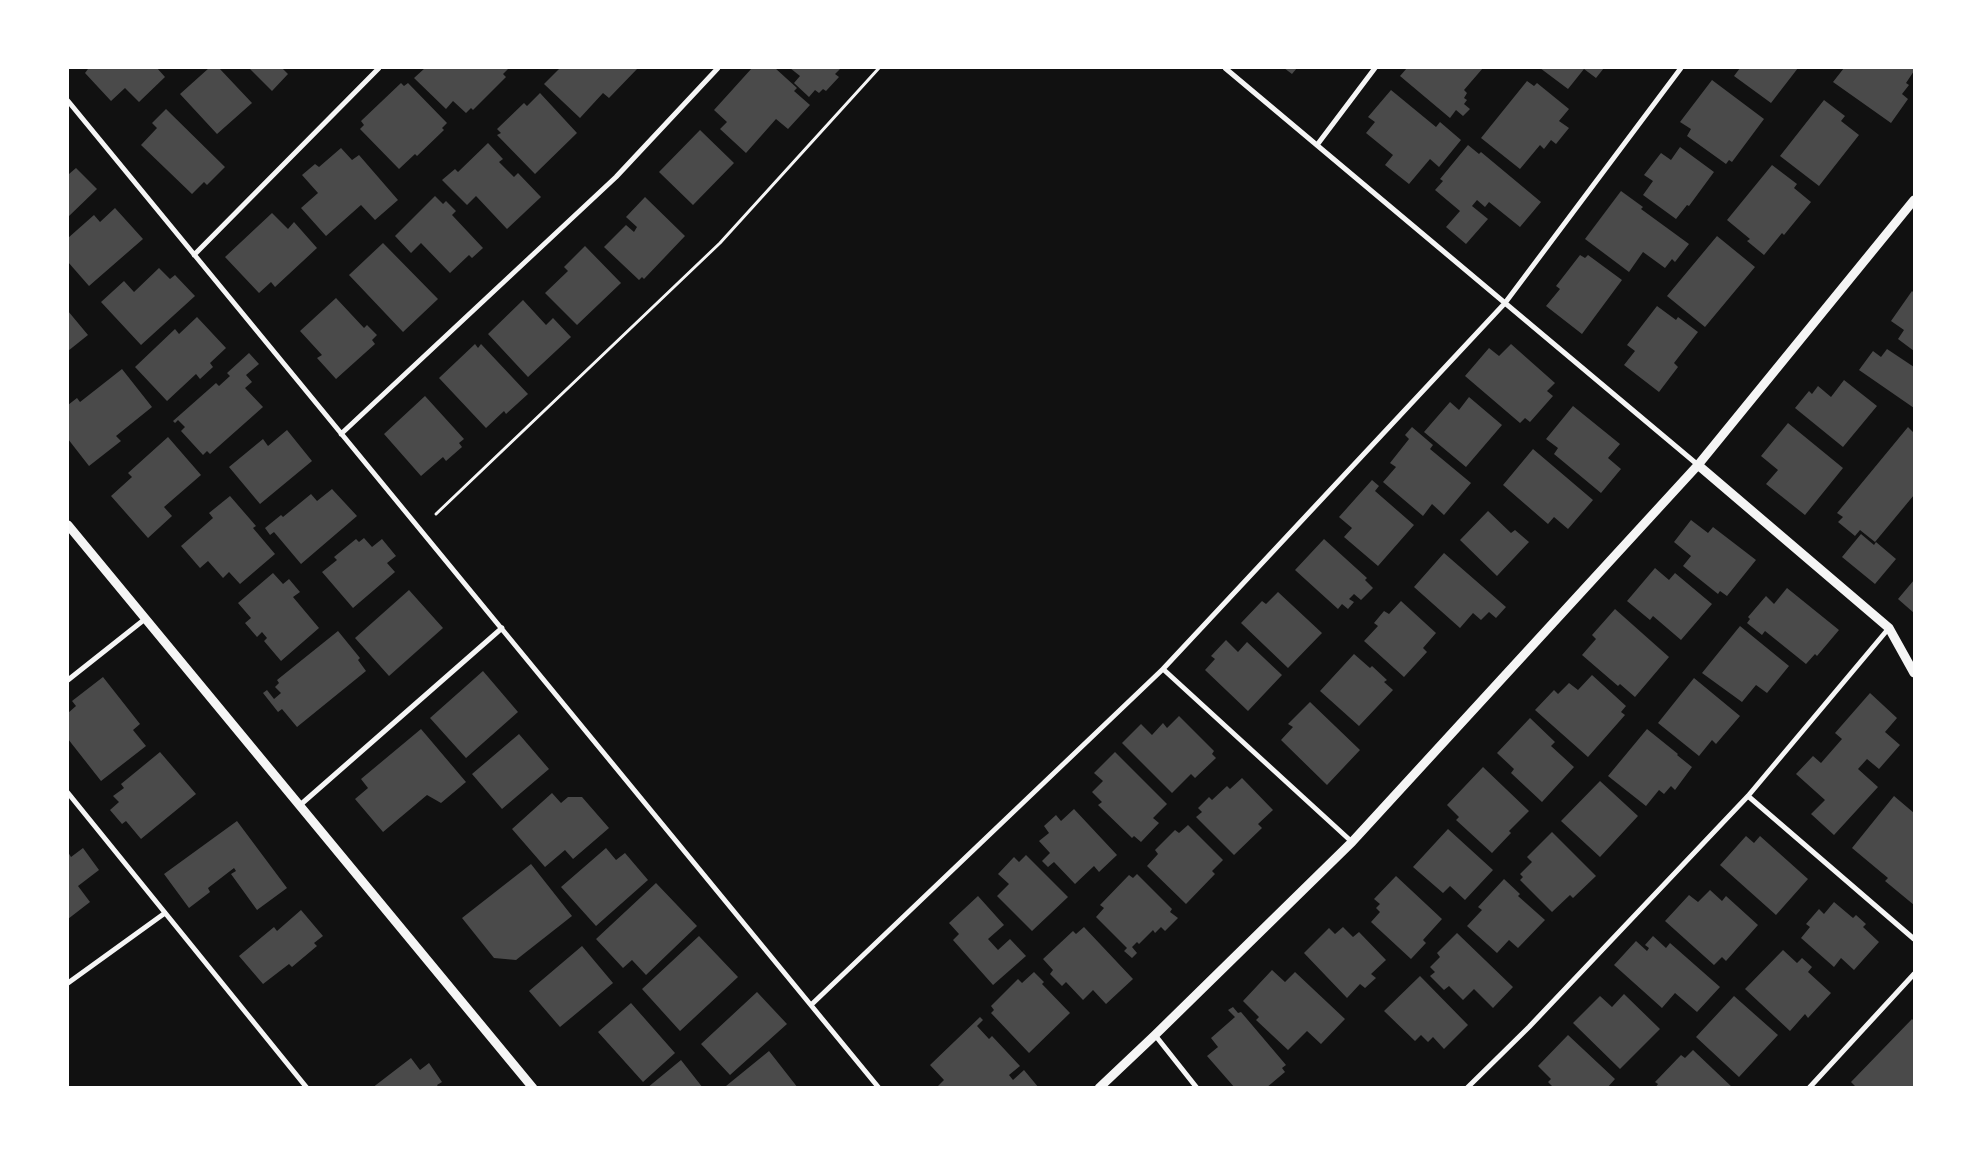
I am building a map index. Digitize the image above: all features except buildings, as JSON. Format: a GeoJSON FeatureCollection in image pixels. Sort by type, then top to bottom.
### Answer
{"type":"FeatureCollection","features":[{"type":"Feature","properties":{"kind":"street"},"geometry":{"type":"LineString","coordinates":[[194,255],[379,68]]}},
{"type":"Feature","properties":{"kind":"street"},"geometry":{"type":"LineString","coordinates":[[341,434],[616,177],[718,68]]}},
{"type":"Feature","properties":{"kind":"street"},"geometry":{"type":"LineString","coordinates":[[1225,68],[1889,628],[1914,674]]}},
{"type":"Feature","properties":{"kind":"street"},"geometry":{"type":"LineString","coordinates":[[1316,145],[1375,68]]}},
{"type":"Feature","properties":{"kind":"street"},"geometry":{"type":"LineString","coordinates":[[811,1005],[1162,670],[1505,303],[1681,68]]}},
{"type":"Feature","properties":{"kind":"street"},"geometry":{"type":"LineString","coordinates":[[68,101],[879,1088]]}},
{"type":"Feature","properties":{"kind":"street"},"geometry":{"type":"LineString","coordinates":[[1099,1088],[1352,842],[1698,465],[1914,200]]}},
{"type":"Feature","properties":{"kind":"street"},"geometry":{"type":"LineString","coordinates":[[68,524],[533,1088]]}},
{"type":"Feature","properties":{"kind":"street"},"geometry":{"type":"LineString","coordinates":[[68,680],[145,619]]}},
{"type":"Feature","properties":{"kind":"street"},"geometry":{"type":"LineString","coordinates":[[299,806],[502,628]]}},
{"type":"Feature","properties":{"kind":"street"},"geometry":{"type":"LineString","coordinates":[[1467,1088],[1528,1027],[1748,796],[1889,628]]}},
{"type":"Feature","properties":{"kind":"street"},"geometry":{"type":"LineString","coordinates":[[1162,670],[1352,842]]}},
{"type":"Feature","properties":{"kind":"street"},"geometry":{"type":"LineString","coordinates":[[68,793],[307,1088]]}},
{"type":"Feature","properties":{"kind":"street"},"geometry":{"type":"LineString","coordinates":[[1748,796],[1914,940]]}},
{"type":"Feature","properties":{"kind":"street"},"geometry":{"type":"LineString","coordinates":[[68,983],[166,913]]}},
{"type":"Feature","properties":{"kind":"street"},"geometry":{"type":"LineString","coordinates":[[1809,1088],[1914,974]]}},
{"type":"Feature","properties":{"kind":"street"},"geometry":{"type":"LineString","coordinates":[[1155,1035],[1196,1088]]}},
{"type":"Feature","properties":{"kind":"path"},"geometry":{"type":"LineString","coordinates":[[420,529],[720,243],[879,68]]}}]}
